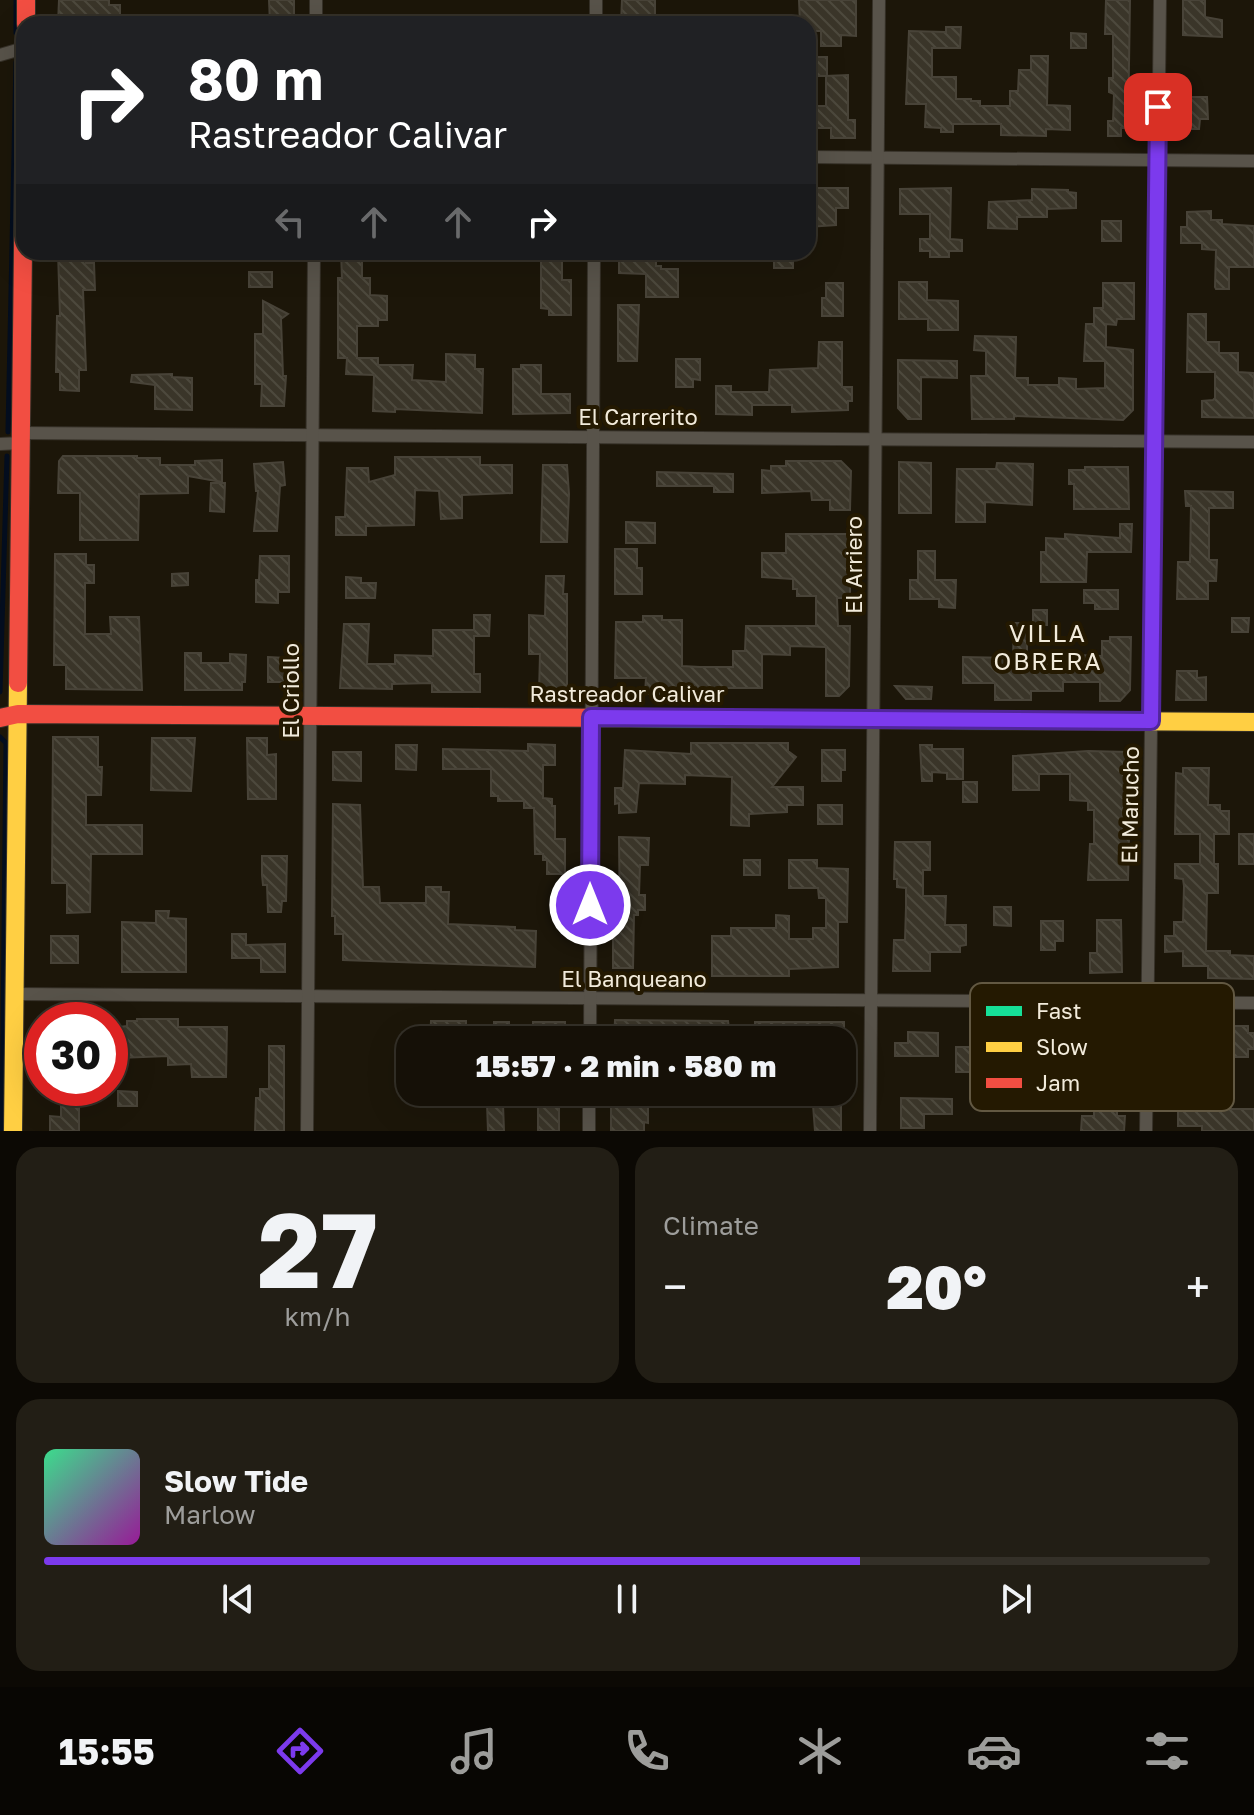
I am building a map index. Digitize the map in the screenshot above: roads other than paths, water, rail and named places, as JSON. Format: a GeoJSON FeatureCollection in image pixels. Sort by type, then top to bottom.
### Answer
{"type":"FeatureCollection","features":[{"type":"Feature","properties":{"kind":"main road"},"geometry":{"type":"LineString","coordinates":[[13,1131],[15,994],[9,716],[21,438],[23,260]]}},
{"type":"Feature","properties":{"kind":"main road","name":"Rastreador Calivar"},"geometry":{"type":"LineString","coordinates":[[9,716],[1254,722]]}},
{"type":"Feature","properties":{"kind":"street","name":"El Arriero"},"geometry":{"type":"LineString","coordinates":[[870,1131],[879,0]]}},
{"type":"Feature","properties":{"kind":"street","name":"El Marucho"},"geometry":{"type":"LineString","coordinates":[[1148,983],[1160,0]]}},
{"type":"Feature","properties":{"kind":"street"},"geometry":{"type":"LineString","coordinates":[[816,157],[1254,161]]}},
{"type":"Feature","properties":{"kind":"street","name":"El Criollo"},"geometry":{"type":"LineString","coordinates":[[307,1131],[314,260]]}},
{"type":"Feature","properties":{"kind":"street"},"geometry":{"type":"LineString","coordinates":[[590,1026],[594,260]]}},
{"type":"Feature","properties":{"kind":"street","name":"El Carrerito"},"geometry":{"type":"LineString","coordinates":[[0,444],[21,438],[313,435],[1254,442]]}},
{"type":"Feature","properties":{"kind":"street","name":"El Banqueano"},"geometry":{"type":"LineString","coordinates":[[15,994],[970,1001]]}},
{"type":"Feature","properties":{"kind":"street","name":"El Banqueano"},"geometry":{"type":"LineString","coordinates":[[1234,1003],[1254,1003]]}},
{"type":"Feature","properties":{"kind":"street"},"geometry":{"type":"LineString","coordinates":[[589,1106],[589,1131]]}},
{"type":"Feature","properties":{"kind":"street","name":"El Marucho"},"geometry":{"type":"LineString","coordinates":[[1146,1111],[1146,1131]]}},
{"type":"Feature","properties":{"kind":"waterway"},"geometry":{"type":"LineString","coordinates":[[16,0],[16,33]]}},
{"type":"Feature","properties":{"kind":"waterway"},"geometry":{"type":"LineString","coordinates":[[8,432],[16,62]]}},
{"type":"Feature","properties":{"kind":"waterway"},"geometry":{"type":"LineString","coordinates":[[0,692],[7,456]]}},
{"type":"Feature","properties":{"kind":"waterway"},"geometry":{"type":"LineString","coordinates":[[0,737],[6,743],[2,1131]]}},
{"type":"Feature","properties":{"kind":"district","name":"VILLA OBRERA"},"geometry":{"type":"Point","coordinates":[1048,648]}}]}
